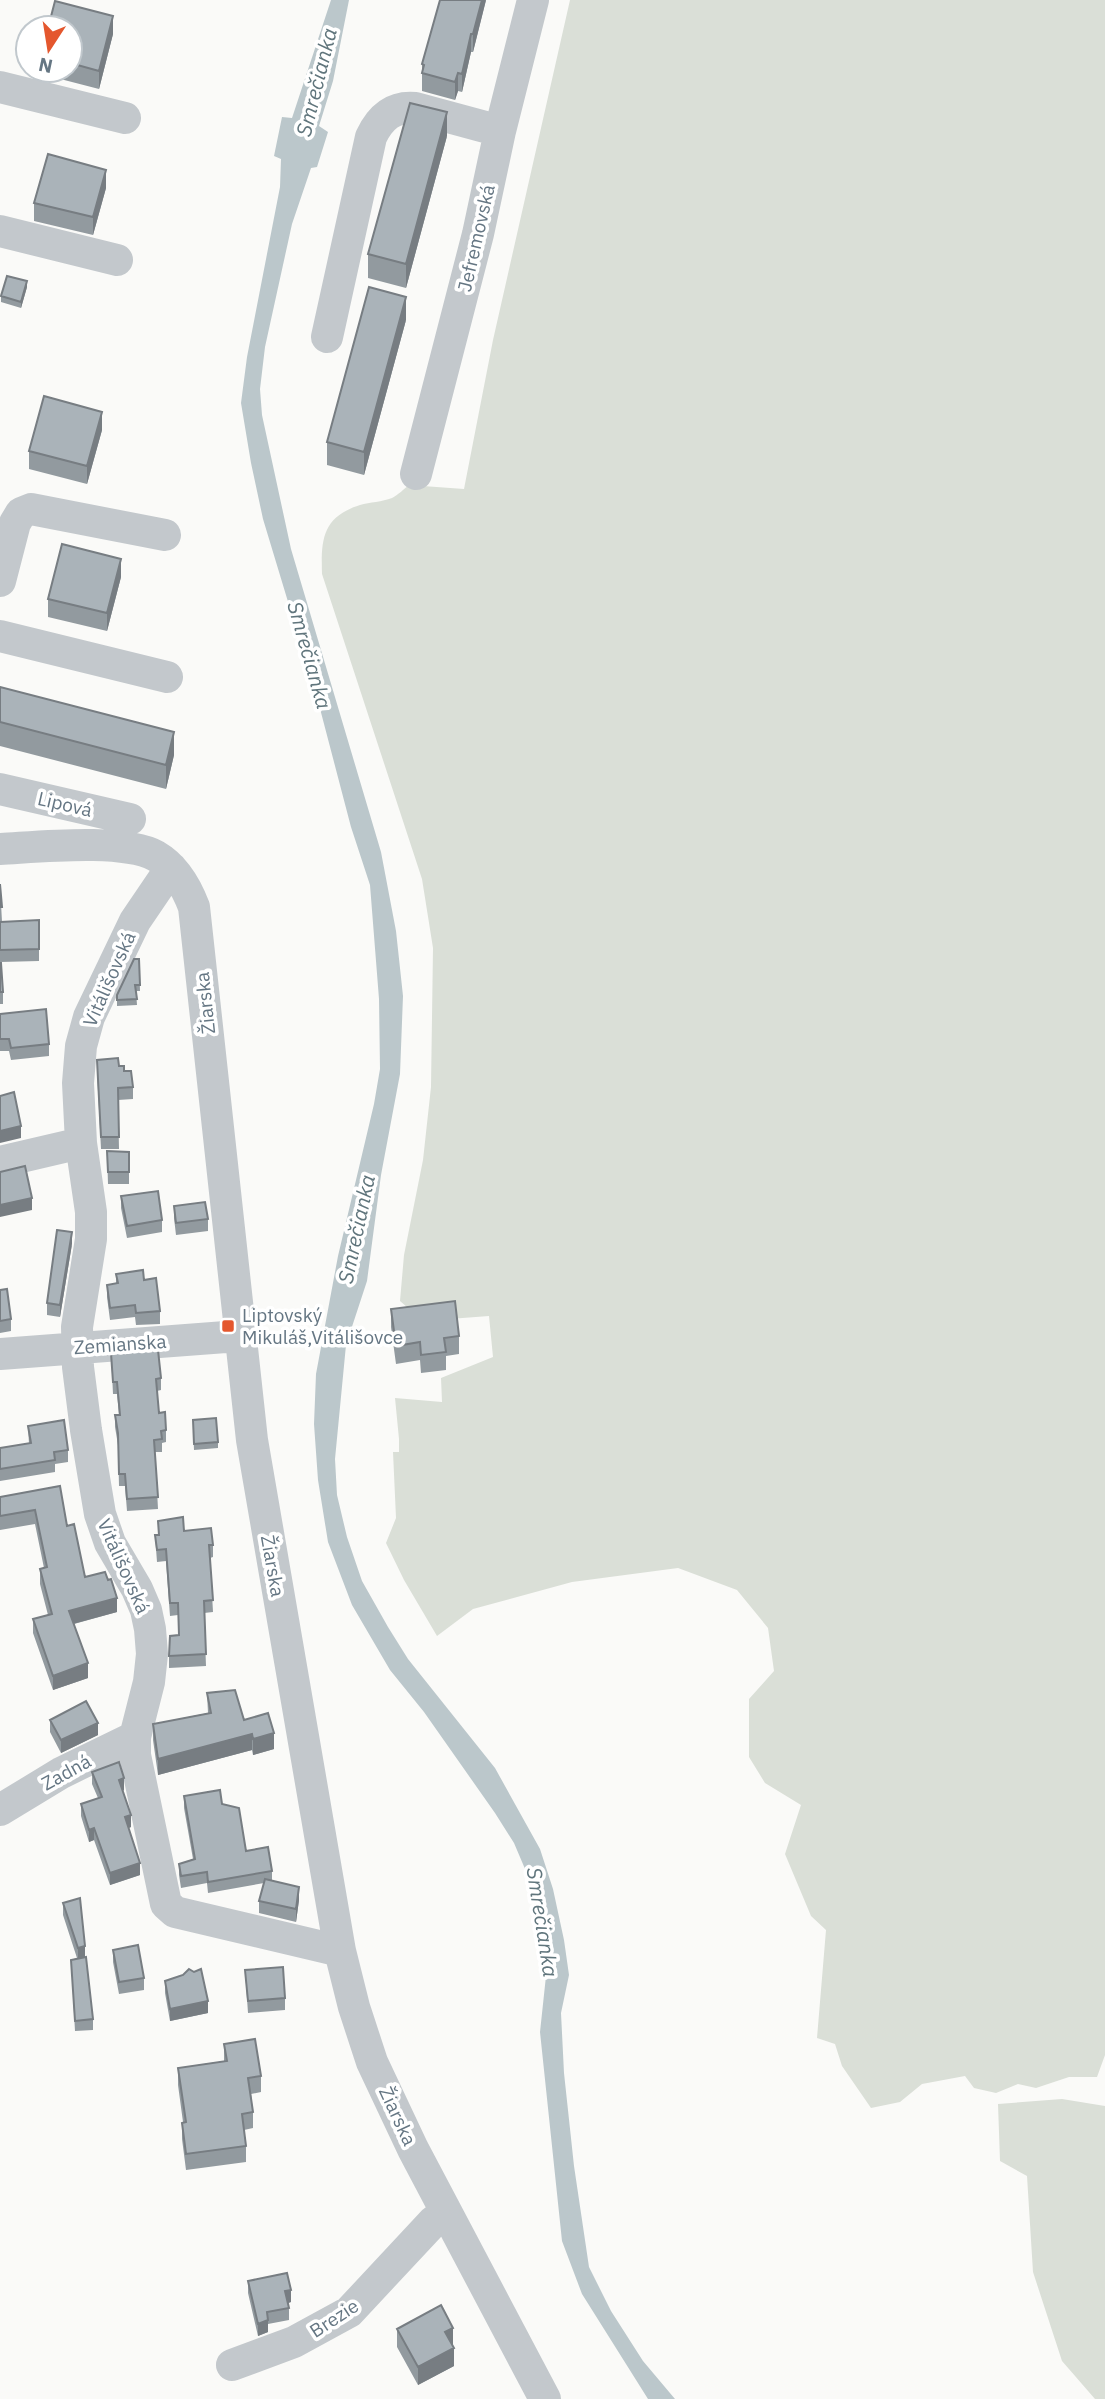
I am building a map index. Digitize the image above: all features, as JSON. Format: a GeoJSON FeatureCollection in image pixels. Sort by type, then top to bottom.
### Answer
{"type":"FeatureCollection","features":[{"type":"Feature","properties":{"kind":"street","name":"Jefremovská"},"geometry":{"type":"LineString","coordinates":[[415,474],[473,256],[499,131],[533,0]]}},
{"type":"Feature","properties":{"kind":"street"},"geometry":{"type":"LineString","coordinates":[[0,87],[125,118]]}},
{"type":"Feature","properties":{"kind":"street"},"geometry":{"type":"LineString","coordinates":[[327,337],[372,137],[383,118],[404,107],[415,108],[499,131]]}},
{"type":"Feature","properties":{"kind":"street"},"geometry":{"type":"LineString","coordinates":[[0,231],[117,260]]}},
{"type":"Feature","properties":{"kind":"street"},"geometry":{"type":"LineString","coordinates":[[0,581],[8,522],[32,509],[165,535]]}},
{"type":"Feature","properties":{"kind":"street"},"geometry":{"type":"LineString","coordinates":[[0,636],[167,677]]}},
{"type":"Feature","properties":{"kind":"street","name":"Lipová"},"geometry":{"type":"LineString","coordinates":[[0,789],[130,819]]}},
{"type":"Feature","properties":{"kind":"street","name":"Žiarska"},"geometry":{"type":"LineString","coordinates":[[0,849],[119,847],[140,850],[156,856],[171,868],[188,891],[196,920],[239,1336],[265,1524],[340,1951],[372,2062],[413,2149],[545,2399]]}},
{"type":"Feature","properties":{"kind":"street","name":"Vitálišovská"},"geometry":{"type":"LineString","coordinates":[[171,868],[135,921],[89,1017],[81,1046],[78,1083],[81,1143],[92,1239],[77,1327],[78,1367],[86,1430],[100,1514],[110,1543],[137,1589],[150,1629],[152,1654],[149,1682],[135,1737],[135,1755],[166,1904],[175,1912],[340,1951]]}},
{"type":"Feature","properties":{"kind":"street"},"geometry":{"type":"LineString","coordinates":[[0,1162],[81,1143]]}},
{"type":"Feature","properties":{"kind":"street","name":"Zemianska"},"geometry":{"type":"LineString","coordinates":[[0,1354],[239,1336]]}},
{"type":"Feature","properties":{"kind":"street","name":"Zadná"},"geometry":{"type":"LineString","coordinates":[[0,1810],[61,1773],[135,1737]]}},
{"type":"Feature","properties":{"kind":"street","name":"Brezie"},"geometry":{"type":"LineString","coordinates":[[232,2365],[294,2342],[349,2312],[433,2222],[446,2212]]}},
{"type":"Feature","properties":{"kind":"shaded area"},"geometry":{"type":"Polygon","coordinates":[[[570,0],[1105,0],[1105,2055],[1097,2077],[1069,2077],[1036,2088],[1018,2084],[996,2093],[974,2088],[965,2076],[922,2084],[900,2102],[871,2108],[842,2066],[835,2044],[817,2038],[826,1930],[811,1916],[785,1854],[801,1805],[765,1783],[749,1757],[749,1699],[774,1671],[768,1628],[737,1590],[678,1568],[572,1582],[473,1609],[437,1636],[386,1543],[396,1518],[393,1452],[399,1452],[399,1439],[395,1398],[442,1402],[441,1378],[493,1357],[489,1316],[423,1321],[400,1301],[404,1255],[423,1160],[431,1087],[433,948],[422,879],[322,574],[322,551],[326,531],[338,516],[347,510],[392,498],[409,485],[464,489],[493,340],[570,0]]]}},
{"type":"Feature","properties":{"kind":"shaded area"},"geometry":{"type":"Polygon","coordinates":[[[1062,2099],[1105,2106],[1105,2399],[1095,2399],[1062,2361],[1033,2272],[1027,2176],[1000,2161],[998,2104],[1062,2099]]]}},
{"type":"Feature","properties":{"kind":"water","name":"Smrečianka"},"geometry":{"type":"Polygon","coordinates":[[[331,0],[349,0],[333,81],[319,126],[328,132],[317,167],[311,168],[292,224],[265,347],[260,389],[262,415],[291,549],[381,852],[396,931],[403,996],[400,1074],[381,1175],[367,1281],[346,1345],[335,1459],[337,1495],[347,1537],[362,1581],[388,1627],[408,1659],[495,1768],[540,1849],[553,1889],[569,1975],[561,2013],[564,2073],[589,2267],[611,2311],[643,2361],[675,2399],[648,2399],[582,2294],[562,2241],[540,2032],[546,1976],[544,1937],[531,1883],[514,1843],[495,1813],[424,1712],[390,1670],[352,1605],[328,1542],[318,1480],[314,1424],[316,1374],[338,1256],[380,1069],[379,999],[370,885],[263,519],[241,403],[247,357],[280,187],[281,159],[274,156],[282,117],[292,118],[331,0]]]}},
{"type":"Feature","properties":{"kind":"building"},"geometry":{"type":"Polygon","coordinates":[[[440,0],[482,0],[462,74],[458,73],[455,82],[422,73],[422,64],[440,0]]]}},
{"type":"Feature","properties":{"kind":"building"},"geometry":{"type":"Polygon","coordinates":[[[55,1],[113,16],[99,71],[84,67],[84,14],[52,14],[55,1]]]}},
{"type":"Feature","properties":{"kind":"building"},"geometry":{"type":"Polygon","coordinates":[[[410,103],[447,112],[406,264],[368,254],[410,103]]]}},
{"type":"Feature","properties":{"kind":"building"},"geometry":{"type":"Polygon","coordinates":[[[48,154],[106,170],[93,217],[34,203],[48,154]]]}},
{"type":"Feature","properties":{"kind":"building"},"geometry":{"type":"Polygon","coordinates":[[[7,276],[27,281],[21,302],[1,296],[7,276]]]}},
{"type":"Feature","properties":{"kind":"building"},"geometry":{"type":"Polygon","coordinates":[[[369,287],[406,297],[364,452],[327,442],[369,287]]]}},
{"type":"Feature","properties":{"kind":"building"},"geometry":{"type":"Polygon","coordinates":[[[44,396],[102,412],[87,466],[29,451],[44,396]]]}},
{"type":"Feature","properties":{"kind":"building"},"geometry":{"type":"Polygon","coordinates":[[[62,544],[121,559],[107,613],[48,599],[62,544]]]}},
{"type":"Feature","properties":{"kind":"building"},"geometry":{"type":"Polygon","coordinates":[[[0,687],[174,732],[166,765],[0,722],[0,687]]]}},
{"type":"Feature","properties":{"kind":"building"},"geometry":{"type":"Polygon","coordinates":[[[39,920],[39,949],[0,950],[0,922],[39,920]]]}},
{"type":"Feature","properties":{"kind":"building"},"geometry":{"type":"Polygon","coordinates":[[[134,959],[139,959],[140,985],[135,985],[137,999],[117,1000],[117,995],[134,959]]]}},
{"type":"Feature","properties":{"kind":"building"},"geometry":{"type":"Polygon","coordinates":[[[1,963],[3,992],[0,992],[1,963]]]}},
{"type":"Feature","properties":{"kind":"building"},"geometry":{"type":"Polygon","coordinates":[[[46,1009],[49,1044],[11,1048],[9,1039],[0,1039],[0,1014],[46,1009]]]}},
{"type":"Feature","properties":{"kind":"building"},"geometry":{"type":"Polygon","coordinates":[[[118,1058],[119,1066],[124,1066],[124,1071],[131,1071],[133,1087],[118,1088],[119,1137],[101,1137],[97,1060],[118,1058]]]}},
{"type":"Feature","properties":{"kind":"building"},"geometry":{"type":"Polygon","coordinates":[[[14,1092],[21,1126],[0,1131],[0,1096],[14,1092]]]}},
{"type":"Feature","properties":{"kind":"building"},"geometry":{"type":"Polygon","coordinates":[[[107,1151],[129,1152],[129,1172],[108,1172],[107,1151]]]}},
{"type":"Feature","properties":{"kind":"building"},"geometry":{"type":"Polygon","coordinates":[[[25,1166],[32,1198],[0,1205],[0,1172],[25,1166]]]}},
{"type":"Feature","properties":{"kind":"building"},"geometry":{"type":"Polygon","coordinates":[[[158,1191],[162,1220],[127,1226],[121,1196],[158,1191]]]}},
{"type":"Feature","properties":{"kind":"building"},"geometry":{"type":"Polygon","coordinates":[[[205,1202],[208,1219],[176,1223],[174,1206],[205,1202]]]}},
{"type":"Feature","properties":{"kind":"building"},"geometry":{"type":"Polygon","coordinates":[[[57,1230],[72,1232],[60,1305],[47,1303],[57,1230]]]}},
{"type":"Feature","properties":{"kind":"building"},"geometry":{"type":"Polygon","coordinates":[[[143,1270],[144,1280],[156,1278],[160,1311],[136,1313],[135,1305],[110,1308],[107,1285],[118,1283],[116,1274],[143,1270]]]}},
{"type":"Feature","properties":{"kind":"building"},"geometry":{"type":"Polygon","coordinates":[[[7,1289],[11,1319],[0,1321],[0,1290],[7,1289]]]}},
{"type":"Feature","properties":{"kind":"building"},"geometry":{"type":"Polygon","coordinates":[[[455,1301],[459,1336],[444,1338],[446,1352],[421,1355],[420,1342],[396,1346],[391,1309],[455,1301]]]}},
{"type":"Feature","properties":{"kind":"building"},"geometry":{"type":"Polygon","coordinates":[[[158,1350],[161,1378],[156,1379],[159,1413],[165,1412],[166,1430],[161,1431],[162,1439],[154,1440],[158,1497],[127,1499],[125,1474],[119,1474],[115,1415],[120,1415],[117,1382],[113,1382],[111,1353],[158,1350]]]}},
{"type":"Feature","properties":{"kind":"building"},"geometry":{"type":"Polygon","coordinates":[[[216,1418],[218,1442],[194,1444],[193,1420],[216,1418]]]}},
{"type":"Feature","properties":{"kind":"building"},"geometry":{"type":"Polygon","coordinates":[[[64,1420],[68,1450],[54,1452],[55,1460],[0,1469],[0,1448],[31,1443],[28,1426],[64,1420]]]}},
{"type":"Feature","properties":{"kind":"building"},"geometry":{"type":"Polygon","coordinates":[[[60,1486],[67,1526],[74,1524],[85,1577],[105,1572],[108,1580],[111,1579],[117,1598],[69,1611],[88,1663],[53,1676],[33,1619],[52,1614],[40,1569],[47,1567],[35,1510],[0,1516],[0,1497],[60,1486]]]}},
{"type":"Feature","properties":{"kind":"building"},"geometry":{"type":"Polygon","coordinates":[[[183,1517],[184,1531],[211,1528],[213,1545],[209,1545],[213,1600],[204,1601],[206,1654],[169,1656],[170,1636],[179,1635],[178,1603],[170,1603],[166,1549],[157,1550],[155,1535],[159,1535],[158,1521],[183,1517]]]}},
{"type":"Feature","properties":{"kind":"building"},"geometry":{"type":"Polygon","coordinates":[[[235,1690],[244,1720],[268,1713],[274,1733],[253,1739],[252,1734],[158,1759],[153,1724],[211,1713],[207,1693],[235,1690]]]}},
{"type":"Feature","properties":{"kind":"building"},"geometry":{"type":"Polygon","coordinates":[[[86,1701],[98,1723],[61,1740],[50,1720],[86,1701]]]}},
{"type":"Feature","properties":{"kind":"building"},"geometry":{"type":"Polygon","coordinates":[[[119,1762],[124,1778],[119,1780],[131,1815],[125,1817],[140,1863],[110,1873],[94,1828],[89,1830],[81,1804],[102,1797],[92,1772],[119,1762]]]}},
{"type":"Feature","properties":{"kind":"building"},"geometry":{"type":"Polygon","coordinates":[[[220,1790],[222,1804],[239,1808],[246,1851],[268,1847],[272,1871],[208,1882],[207,1872],[181,1876],[179,1864],[195,1859],[184,1796],[220,1790]]]}},
{"type":"Feature","properties":{"kind":"building"},"geometry":{"type":"Polygon","coordinates":[[[265,1879],[299,1887],[296,1909],[259,1901],[265,1879]]]}},
{"type":"Feature","properties":{"kind":"building"},"geometry":{"type":"Polygon","coordinates":[[[80,1898],[85,1946],[78,1948],[63,1903],[80,1898]]]}},
{"type":"Feature","properties":{"kind":"building"},"geometry":{"type":"Polygon","coordinates":[[[138,1945],[144,1978],[119,1982],[113,1950],[138,1945]]]}},
{"type":"Feature","properties":{"kind":"building"},"geometry":{"type":"Polygon","coordinates":[[[86,1957],[93,2019],[75,2021],[71,1960],[86,1957]]]}},
{"type":"Feature","properties":{"kind":"building"},"geometry":{"type":"Polygon","coordinates":[[[283,1967],[285,1998],[248,2001],[245,1970],[283,1967]]]}},
{"type":"Feature","properties":{"kind":"building"},"geometry":{"type":"Polygon","coordinates":[[[189,1969],[194,1972],[201,1969],[208,2001],[170,2009],[165,1981],[183,1975],[189,1969]]]}},
{"type":"Feature","properties":{"kind":"building"},"geometry":{"type":"Polygon","coordinates":[[[255,2039],[261,2076],[248,2078],[253,2112],[242,2114],[246,2146],[186,2154],[182,2123],[186,2122],[178,2068],[227,2061],[224,2044],[255,2039]]]}},
{"type":"Feature","properties":{"kind":"building"},"geometry":{"type":"Polygon","coordinates":[[[287,2273],[291,2290],[285,2291],[289,2308],[267,2312],[268,2320],[258,2324],[248,2281],[287,2273]]]}},
{"type":"Feature","properties":{"kind":"building"},"geometry":{"type":"Polygon","coordinates":[[[441,2305],[453,2328],[445,2332],[454,2348],[418,2367],[397,2329],[441,2305]]]}},
{"type":"Feature","properties":{"kind":"place","name":"Liptovský Mikuláš,Vitálišovce"},"geometry":{"type":"Point","coordinates":[228,1326]}}]}
